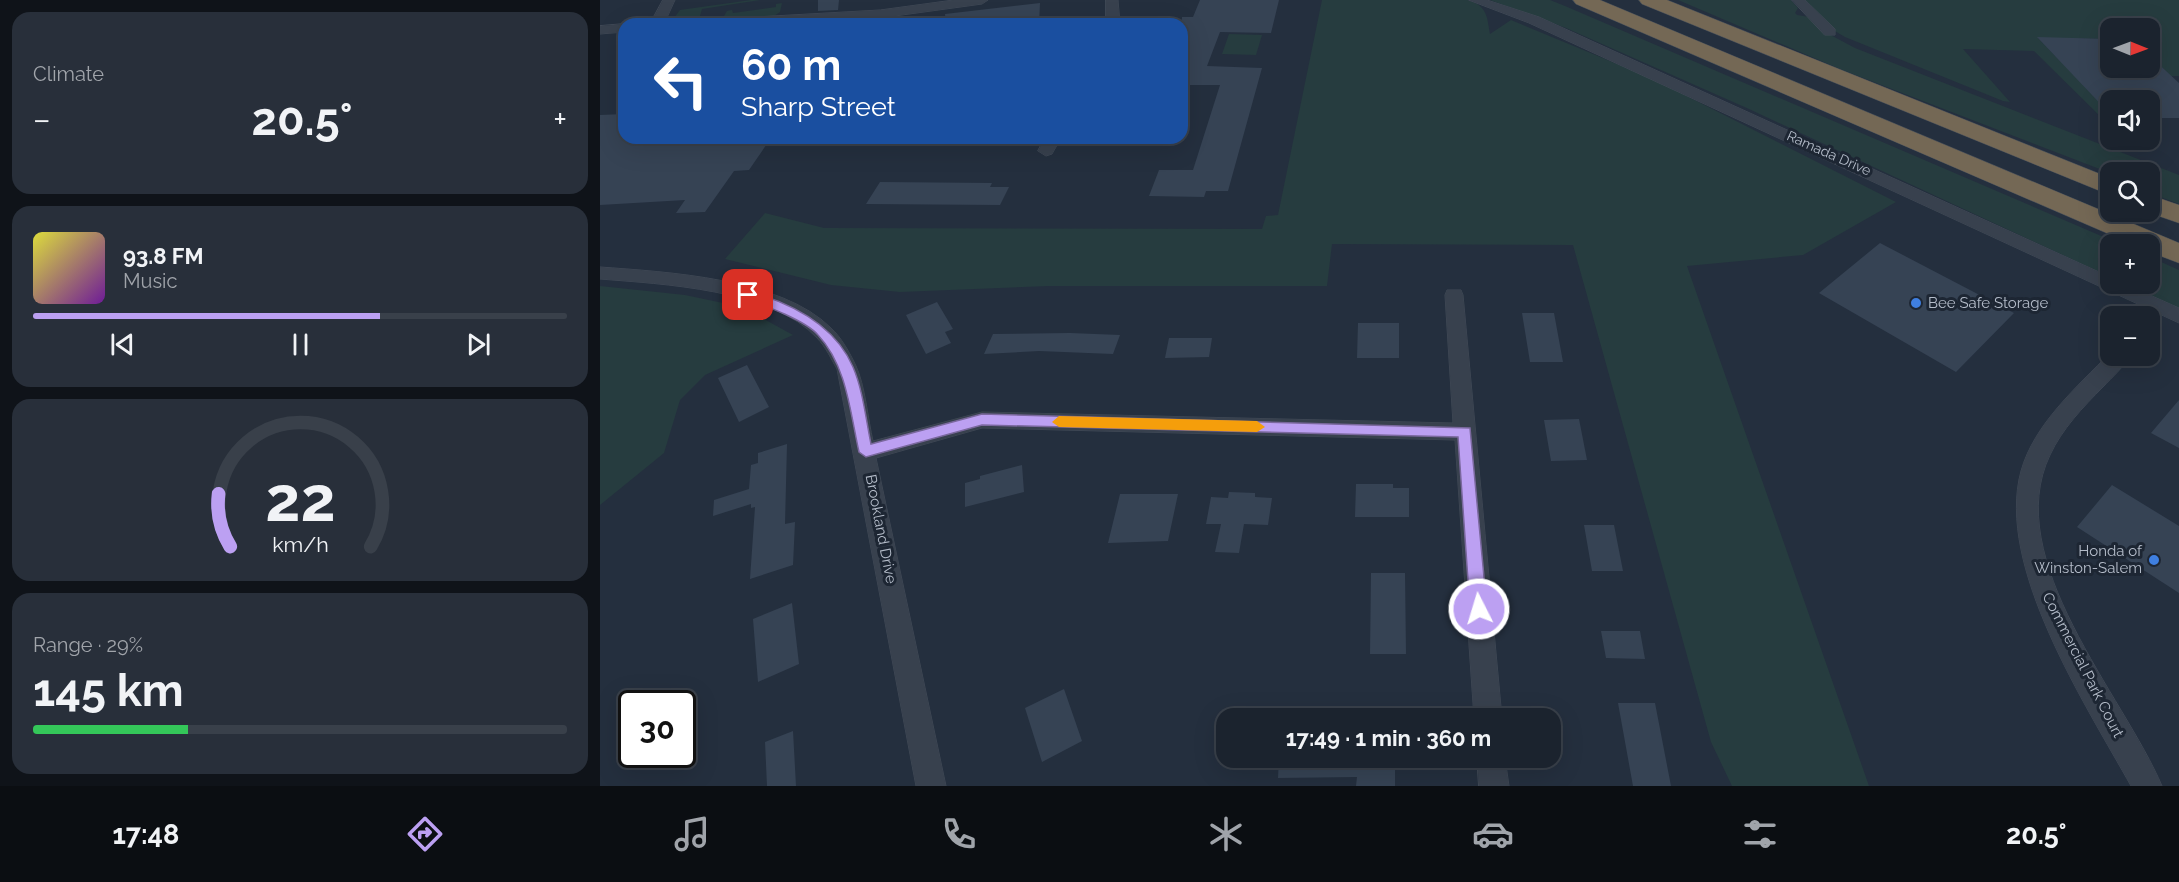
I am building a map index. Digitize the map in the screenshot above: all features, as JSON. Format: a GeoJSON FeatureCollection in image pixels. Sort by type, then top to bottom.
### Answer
{"type":"FeatureCollection","features":[{"type":"Feature","properties":{"kind":"highway"},"geometry":{"type":"LineString","coordinates":[[1571,0],[1617,14]]}},
{"type":"Feature","properties":{"kind":"highway"},"geometry":{"type":"LineString","coordinates":[[1583,0],[2179,254]]}},
{"type":"Feature","properties":{"kind":"highway"},"geometry":{"type":"LineString","coordinates":[[1649,0],[2100,183]]}},
{"type":"Feature","properties":{"kind":"highway"},"geometry":{"type":"LineString","coordinates":[[2160,207],[2179,215]]}},
{"type":"Feature","properties":{"kind":"street"},"geometry":{"type":"LineString","coordinates":[[660,18],[669,0]]}},
{"type":"Feature","properties":{"kind":"street"},"geometry":{"type":"LineString","coordinates":[[809,18],[880,14],[982,0]]}},
{"type":"Feature","properties":{"kind":"street"},"geometry":{"type":"LineString","coordinates":[[1099,0],[1100,18]]}},
{"type":"Feature","properties":{"kind":"street"},"geometry":{"type":"LineString","coordinates":[[1112,0],[1113,18]]}},
{"type":"Feature","properties":{"kind":"street","name":"Ramada Drive"},"geometry":{"type":"LineString","coordinates":[[1475,0],[1534,20],[1838,157],[2171,312]]}},
{"type":"Feature","properties":{"kind":"street"},"geometry":{"type":"LineString","coordinates":[[1798,0],[1830,32]]}},
{"type":"Feature","properties":{"kind":"street"},"geometry":{"type":"LineString","coordinates":[[600,30],[618,28]]}},
{"type":"Feature","properties":{"kind":"street","name":"Brookland Drive"},"geometry":{"type":"LineString","coordinates":[[600,273],[673,278],[733,289],[779,307],[822,331],[847,368],[866,452],[931,786]]}},
{"type":"Feature","properties":{"kind":"street"},"geometry":{"type":"LineString","coordinates":[[1454,295],[1487,708]]}},
{"type":"Feature","properties":{"kind":"street","name":"Commercial Park Court"},"geometry":{"type":"LineString","coordinates":[[2111,366],[2072,408],[2046,442],[2032,471],[2028,489],[2027,528],[2049,602],[2147,786]]}},
{"type":"Feature","properties":{"kind":"street"},"geometry":{"type":"LineString","coordinates":[[866,452],[982,420],[1465,432]]}},
{"type":"Feature","properties":{"kind":"street"},"geometry":{"type":"LineString","coordinates":[[1492,768],[1494,786]]}},
{"type":"Feature","properties":{"kind":"green space"},"geometry":{"type":"Polygon","coordinates":[[[760,0],[702,9],[700,16],[710,16],[708,18],[674,18],[680,10],[760,0]]]}},
{"type":"Feature","properties":{"kind":"green space"},"geometry":{"type":"Polygon","coordinates":[[[1322,0],[1468,0],[1474,2],[1485,12],[1490,34],[1511,20],[1651,78],[1896,202],[1803,255],[1687,266],[1869,786],[1732,786],[1711,742],[1573,245],[1332,244],[1327,286],[1049,286],[900,292],[831,285],[725,259],[765,213],[824,228],[1262,229],[1266,216],[1278,215],[1322,0]]]}},
{"type":"Feature","properties":{"kind":"green space"},"geometry":{"type":"Polygon","coordinates":[[[1490,0],[1550,0],[2100,235],[2100,272],[1749,109],[1566,28],[1490,0]]]}},
{"type":"Feature","properties":{"kind":"green space"},"geometry":{"type":"Polygon","coordinates":[[[1678,0],[1791,0],[1798,8],[1795,13],[1797,15],[1809,17],[1823,31],[1855,48],[2100,144],[2100,150],[2115,150],[2146,162],[2100,162],[2100,169],[1840,69],[1678,0]]]}},
{"type":"Feature","properties":{"kind":"green space"},"geometry":{"type":"Polygon","coordinates":[[[1803,0],[2179,0],[2179,76],[2171,76],[2160,66],[2160,18],[2100,18],[2100,39],[2038,38],[2059,60],[2066,61],[2100,102],[2100,116],[2034,51],[1963,49],[2010,102],[1845,37],[1833,30],[1803,0]]]}},
{"type":"Feature","properties":{"kind":"green space"},"geometry":{"type":"Polygon","coordinates":[[[782,3],[780,12],[774,16],[727,18],[724,16],[727,11],[732,10],[733,13],[776,7],[776,4],[782,3]]]}},
{"type":"Feature","properties":{"kind":"green space"},"geometry":{"type":"Polygon","coordinates":[[[1229,34],[1262,35],[1256,55],[1222,54],[1229,34]]]}},
{"type":"Feature","properties":{"kind":"green space"},"geometry":{"type":"Polygon","coordinates":[[[2160,168],[2179,175],[2179,204],[2160,197],[2160,168]]]}},
{"type":"Feature","properties":{"kind":"green space"},"geometry":{"type":"Polygon","coordinates":[[[2160,261],[2179,270],[2179,309],[2147,294],[2160,294],[2160,261]]]}},
{"type":"Feature","properties":{"kind":"green space"},"geometry":{"type":"Polygon","coordinates":[[[600,286],[685,295],[742,307],[793,335],[705,375],[680,400],[664,453],[600,505],[600,286]]]}},
{"type":"Feature","properties":{"kind":"building"},"geometry":{"type":"Polygon","coordinates":[[[818,0],[839,0],[838,10],[818,11],[818,0]]]}},
{"type":"Feature","properties":{"kind":"building"},"geometry":{"type":"Polygon","coordinates":[[[1200,0],[1279,0],[1271,33],[1220,32],[1207,66],[1262,68],[1228,191],[1206,191],[1204,197],[1149,196],[1159,170],[1193,170],[1220,85],[1188,85],[1188,18],[1182,17],[1193,17],[1200,0]]]}},
{"type":"Feature","properties":{"kind":"building"},"geometry":{"type":"Polygon","coordinates":[[[1040,3],[1039,18],[945,18],[945,14],[1040,3]]]}},
{"type":"Feature","properties":{"kind":"building"},"geometry":{"type":"Polygon","coordinates":[[[2037,37],[2100,39],[2100,78],[2160,78],[2160,65],[2179,83],[2179,118],[2160,118],[2160,90],[2100,90],[2100,103],[2037,37]]]}},
{"type":"Feature","properties":{"kind":"building"},"geometry":{"type":"Polygon","coordinates":[[[618,114],[618,144],[767,144],[749,170],[734,171],[705,212],[676,213],[685,200],[600,205],[600,115],[618,114]]]}},
{"type":"Feature","properties":{"kind":"building"},"geometry":{"type":"Polygon","coordinates":[[[880,182],[992,183],[990,187],[1009,187],[1000,205],[866,204],[880,182]]]}},
{"type":"Feature","properties":{"kind":"building","name":"Bee Safe Storage"},"geometry":{"type":"Polygon","coordinates":[[[1880,243],[2014,313],[1956,372],[1819,293],[1880,243]]]}},
{"type":"Feature","properties":{"kind":"building"},"geometry":{"type":"Polygon","coordinates":[[[937,302],[953,329],[945,332],[951,343],[926,354],[906,315],[937,302]]]}},
{"type":"Feature","properties":{"kind":"building"},"geometry":{"type":"Polygon","coordinates":[[[1522,313],[1554,313],[1563,362],[1530,362],[1522,313]]]}},
{"type":"Feature","properties":{"kind":"building"},"geometry":{"type":"Polygon","coordinates":[[[1358,323],[1399,323],[1399,358],[1357,358],[1358,323]]]}},
{"type":"Feature","properties":{"kind":"building"},"geometry":{"type":"Polygon","coordinates":[[[993,334],[1120,335],[1113,354],[1039,351],[984,354],[993,334]]]}},
{"type":"Feature","properties":{"kind":"building"},"geometry":{"type":"Polygon","coordinates":[[[1169,338],[1212,338],[1209,357],[1165,358],[1169,338]]]}},
{"type":"Feature","properties":{"kind":"building"},"geometry":{"type":"Polygon","coordinates":[[[747,365],[769,407],[739,422],[718,378],[747,365]]]}},
{"type":"Feature","properties":{"kind":"building"},"geometry":{"type":"Polygon","coordinates":[[[2179,400],[2179,448],[2151,433],[2179,400]]]}},
{"type":"Feature","properties":{"kind":"building"},"geometry":{"type":"Polygon","coordinates":[[[1579,419],[1587,460],[1551,461],[1544,420],[1579,419]]]}},
{"type":"Feature","properties":{"kind":"building"},"geometry":{"type":"Polygon","coordinates":[[[787,444],[785,524],[795,522],[793,565],[750,579],[755,507],[751,508],[751,504],[713,516],[714,500],[749,489],[751,465],[758,463],[758,453],[787,444]]]}},
{"type":"Feature","properties":{"kind":"building"},"geometry":{"type":"Polygon","coordinates":[[[1022,465],[1024,492],[965,507],[965,483],[980,479],[980,476],[1022,465]]]}},
{"type":"Feature","properties":{"kind":"building"},"geometry":{"type":"Polygon","coordinates":[[[1356,484],[1393,484],[1393,488],[1409,488],[1409,517],[1355,517],[1356,484]]]}},
{"type":"Feature","properties":{"kind":"building","name":"Honda of Winston-Salem"},"geometry":{"type":"Polygon","coordinates":[[[2112,485],[2179,526],[2179,593],[2077,527],[2112,485]]]}},
{"type":"Feature","properties":{"kind":"building"},"geometry":{"type":"Polygon","coordinates":[[[1229,492],[1255,493],[1255,497],[1272,498],[1268,525],[1244,524],[1239,553],[1215,552],[1221,524],[1206,524],[1211,497],[1228,498],[1229,492]]]}},
{"type":"Feature","properties":{"kind":"building"},"geometry":{"type":"Polygon","coordinates":[[[1120,494],[1178,494],[1168,541],[1108,543],[1120,494]]]}},
{"type":"Feature","properties":{"kind":"building"},"geometry":{"type":"Polygon","coordinates":[[[1584,525],[1614,525],[1623,571],[1592,571],[1584,525]]]}},
{"type":"Feature","properties":{"kind":"building"},"geometry":{"type":"Polygon","coordinates":[[[1371,573],[1405,573],[1406,654],[1370,654],[1371,573]]]}},
{"type":"Feature","properties":{"kind":"building"},"geometry":{"type":"Polygon","coordinates":[[[792,603],[799,664],[758,682],[753,619],[792,603]]]}},
{"type":"Feature","properties":{"kind":"building"},"geometry":{"type":"Polygon","coordinates":[[[1601,631],[1640,631],[1645,659],[1606,658],[1601,631]]]}},
{"type":"Feature","properties":{"kind":"building"},"geometry":{"type":"Polygon","coordinates":[[[1064,689],[1082,741],[1042,762],[1025,708],[1064,689]]]}},
{"type":"Feature","properties":{"kind":"building"},"geometry":{"type":"Polygon","coordinates":[[[1618,703],[1655,703],[1671,786],[1633,786],[1618,703]]]}},
{"type":"Feature","properties":{"kind":"building"},"geometry":{"type":"Polygon","coordinates":[[[793,731],[796,786],[767,786],[765,742],[793,731]]]}},
{"type":"Feature","properties":{"kind":"building"},"geometry":{"type":"Polygon","coordinates":[[[1278,768],[1395,768],[1395,786],[1356,786],[1357,777],[1278,778],[1278,768]]]}},
{"type":"Feature","properties":{"kind":"slow traffic"},"geometry":{"type":"LineString","coordinates":[[1059,422],[1257,427]]}},
{"type":"Feature","properties":{"kind":"place","name":"Bee Safe Storage"},"geometry":{"type":"Point","coordinates":[1916,303]}},
{"type":"Feature","properties":{"kind":"place","name":"Honda of Winston-Salem"},"geometry":{"type":"Point","coordinates":[2154,560]}},
{"type":"Feature","properties":{"kind":"route"},"geometry":{"type":"LineString","coordinates":[[748,295],[779,307],[822,331],[847,368],[866,452],[982,420],[1465,432],[1479,609]]}}]}
